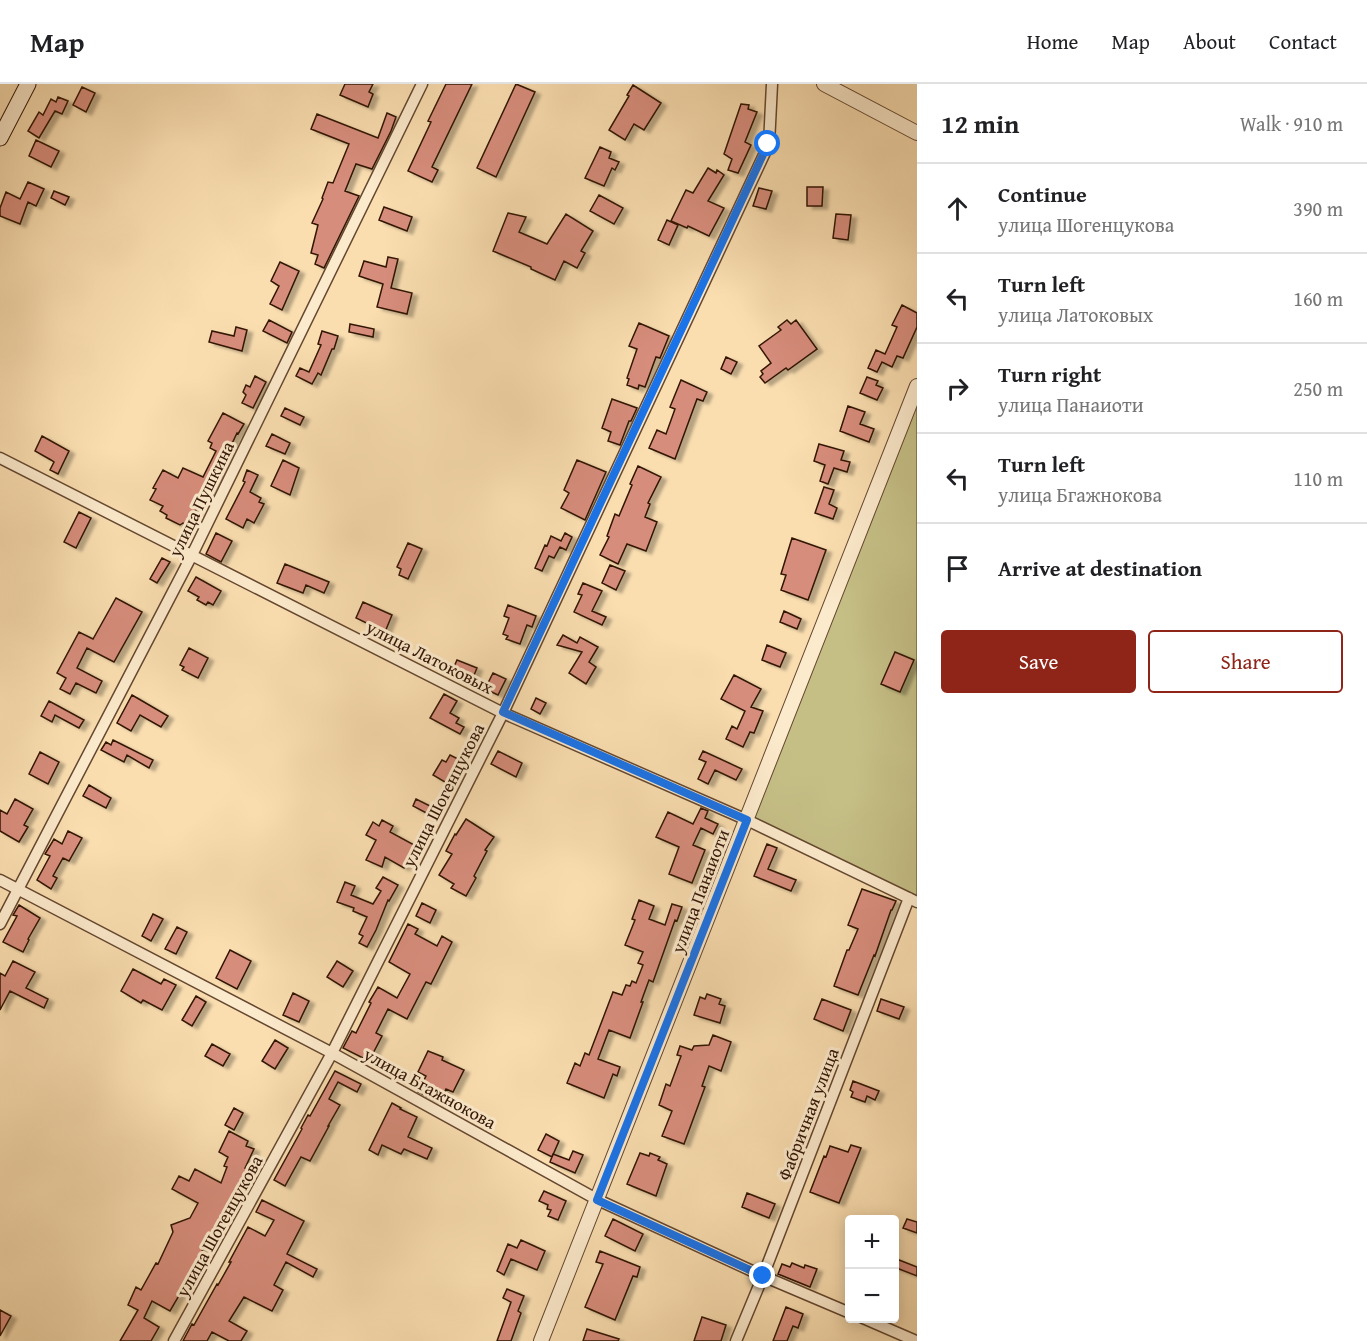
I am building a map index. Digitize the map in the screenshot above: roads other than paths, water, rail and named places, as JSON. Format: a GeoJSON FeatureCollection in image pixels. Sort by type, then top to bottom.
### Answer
{"type":"FeatureCollection","features":[{"type":"Feature","properties":{"kind":"main road"},"geometry":{"type":"LineString","coordinates":[[0,138],[28,84]]}},
{"type":"Feature","properties":{"kind":"street","name":"улица Пушкина"},"geometry":{"type":"LineString","coordinates":[[0,924],[192,555],[422,84]]}},
{"type":"Feature","properties":{"kind":"street","name":"улица Шогенцукова"},"geometry":{"type":"LineString","coordinates":[[174,1341],[332,1053],[503,712],[768,144],[772,84]]}},
{"type":"Feature","properties":{"kind":"street"},"geometry":{"type":"LineString","coordinates":[[824,84],[917,133]]}},
{"type":"Feature","properties":{"kind":"street","name":"улица Панаиоти"},"geometry":{"type":"LineString","coordinates":[[541,1341],[917,386]]}},
{"type":"Feature","properties":{"kind":"street","name":"улица Латоковых"},"geometry":{"type":"LineString","coordinates":[[0,458],[503,712],[747,820],[913,900]]}},
{"type":"Feature","properties":{"kind":"street","name":"улица Бгажнокова"},"geometry":{"type":"LineString","coordinates":[[0,880],[332,1053],[597,1200],[763,1276],[845,1310]]}},
{"type":"Feature","properties":{"kind":"street","name":"Фабричная улица"},"geometry":{"type":"LineString","coordinates":[[736,1341],[913,900]]}},
{"type":"Feature","properties":{"kind":"street"},"geometry":{"type":"LineString","coordinates":[[874,1323],[915,1341],[917,1334]]}}]}
